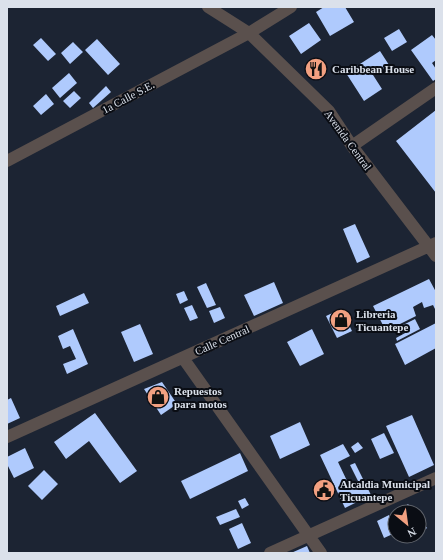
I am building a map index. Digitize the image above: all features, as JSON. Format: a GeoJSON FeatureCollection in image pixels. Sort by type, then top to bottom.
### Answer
{"type":"FeatureCollection","features":[{"type":"Feature","properties":{"kind":"street","name":"Avenida Central"},"geometry":{"type":"LineString","coordinates":[[208,7],[249,33],[329,111],[352,146],[433,249]]}},
{"type":"Feature","properties":{"kind":"street","name":"1a Calle S.E."},"geometry":{"type":"LineString","coordinates":[[7,161],[249,33],[291,7]]}},
{"type":"Feature","properties":{"kind":"street"},"geometry":{"type":"LineString","coordinates":[[352,146],[436,88]]}},
{"type":"Feature","properties":{"kind":"street","name":"Calle Central"},"geometry":{"type":"LineString","coordinates":[[7,436],[433,249]]}},
{"type":"Feature","properties":{"kind":"street"},"geometry":{"type":"LineString","coordinates":[[183,358],[321,553]]}},
{"type":"Feature","properties":{"kind":"street"},"geometry":{"type":"LineString","coordinates":[[270,553],[436,478]]}},
{"type":"Feature","properties":{"kind":"building"},"geometry":{"type":"Polygon","coordinates":[[[324,7],[345,7],[354,22],[330,36],[316,12],[324,7]]]}},
{"type":"Feature","properties":{"kind":"building"},"geometry":{"type":"Polygon","coordinates":[[[309,23],[321,40],[301,54],[289,36],[309,23]]]}},
{"type":"Feature","properties":{"kind":"building"},"geometry":{"type":"Polygon","coordinates":[[[399,29],[407,42],[392,51],[384,38],[399,29]]]}},
{"type":"Feature","properties":{"kind":"building"},"geometry":{"type":"Polygon","coordinates":[[[432,35],[436,40],[436,60],[432,63],[436,69],[436,79],[433,81],[411,50],[432,35]]]}},
{"type":"Feature","properties":{"kind":"building"},"geometry":{"type":"Polygon","coordinates":[[[41,38],[56,54],[48,61],[33,45],[41,38]]]}},
{"type":"Feature","properties":{"kind":"building"},"geometry":{"type":"Polygon","coordinates":[[[97,39],[120,64],[108,75],[85,50],[97,39]]]}},
{"type":"Feature","properties":{"kind":"building"},"geometry":{"type":"Polygon","coordinates":[[[73,42],[83,52],[70,64],[61,53],[73,42]]]}},
{"type":"Feature","properties":{"kind":"building"},"geometry":{"type":"Polygon","coordinates":[[[380,51],[389,65],[373,75],[382,89],[364,101],[346,73],[380,51]]]}},
{"type":"Feature","properties":{"kind":"building"},"geometry":{"type":"Polygon","coordinates":[[[69,73],[77,83],[60,98],[52,88],[69,73]]]}},
{"type":"Feature","properties":{"kind":"building"},"geometry":{"type":"Polygon","coordinates":[[[106,86],[111,92],[93,108],[89,103],[106,86]]]}},
{"type":"Feature","properties":{"kind":"building"},"geometry":{"type":"Polygon","coordinates":[[[74,91],[81,98],[70,108],[63,101],[74,91]]]}},
{"type":"Feature","properties":{"kind":"building"},"geometry":{"type":"Polygon","coordinates":[[[46,94],[54,104],[41,115],[33,106],[46,94]]]}},
{"type":"Feature","properties":{"kind":"building"},"geometry":{"type":"Polygon","coordinates":[[[436,110],[436,193],[396,141],[436,110]]]}},
{"type":"Feature","properties":{"kind":"building"},"geometry":{"type":"Polygon","coordinates":[[[355,224],[370,257],[357,263],[343,229],[355,224]]]}},
{"type":"Feature","properties":{"kind":"building"},"geometry":{"type":"Polygon","coordinates":[[[429,279],[436,292],[436,311],[433,305],[424,308],[422,302],[413,307],[416,316],[386,331],[373,306],[429,279]]]}},
{"type":"Feature","properties":{"kind":"building"},"geometry":{"type":"Polygon","coordinates":[[[274,282],[283,303],[254,316],[244,295],[274,282]]]}},
{"type":"Feature","properties":{"kind":"building"},"geometry":{"type":"Polygon","coordinates":[[[206,283],[216,305],[207,308],[197,287],[206,283]]]}},
{"type":"Feature","properties":{"kind":"building"},"geometry":{"type":"Polygon","coordinates":[[[184,291],[188,300],[180,304],[176,294],[184,291]]]}},
{"type":"Feature","properties":{"kind":"building"},"geometry":{"type":"Polygon","coordinates":[[[84,293],[89,303],[60,316],[56,306],[84,293]]]}},
{"type":"Feature","properties":{"kind":"building"},"geometry":{"type":"Polygon","coordinates":[[[192,305],[198,318],[190,321],[184,308],[192,305]]]}},
{"type":"Feature","properties":{"kind":"building"},"geometry":{"type":"Polygon","coordinates":[[[220,307],[225,318],[214,323],[209,311],[220,307]]]}},
{"type":"Feature","properties":{"kind":"building"},"geometry":{"type":"Polygon","coordinates":[[[341,309],[352,331],[337,338],[326,316],[341,309]]]}},
{"type":"Feature","properties":{"kind":"building"},"geometry":{"type":"Polygon","coordinates":[[[415,319],[420,329],[397,341],[396,338],[407,332],[403,325],[415,319]]]}},
{"type":"Feature","properties":{"kind":"building"},"geometry":{"type":"Polygon","coordinates":[[[436,323],[436,348],[405,365],[395,344],[436,323]]]}},
{"type":"Feature","properties":{"kind":"building"},"geometry":{"type":"Polygon","coordinates":[[[140,324],[153,354],[134,362],[121,332],[140,324]]]}},
{"type":"Feature","properties":{"kind":"building"},"geometry":{"type":"Polygon","coordinates":[[[73,329],[88,364],[67,374],[63,364],[76,359],[70,346],[63,349],[58,336],[73,329]]]}},
{"type":"Feature","properties":{"kind":"building"},"geometry":{"type":"Polygon","coordinates":[[[312,329],[324,354],[300,366],[287,342],[312,329]]]}},
{"type":"Feature","properties":{"kind":"building"},"geometry":{"type":"Polygon","coordinates":[[[162,382],[177,404],[161,415],[144,389],[162,382]]]}},
{"type":"Feature","properties":{"kind":"building"},"geometry":{"type":"Polygon","coordinates":[[[11,398],[20,418],[7,424],[7,400],[11,398]]]}},
{"type":"Feature","properties":{"kind":"building"},"geometry":{"type":"Polygon","coordinates":[[[95,413],[137,471],[120,483],[89,441],[66,459],[54,442],[95,413]]]}},
{"type":"Feature","properties":{"kind":"building"},"geometry":{"type":"Polygon","coordinates":[[[412,415],[434,465],[409,477],[386,426],[412,415]]]}},
{"type":"Feature","properties":{"kind":"building"},"geometry":{"type":"Polygon","coordinates":[[[300,422],[310,445],[280,459],[270,436],[300,422]]]}},
{"type":"Feature","properties":{"kind":"building"},"geometry":{"type":"Polygon","coordinates":[[[384,433],[394,453],[380,459],[371,439],[384,433]]]}},
{"type":"Feature","properties":{"kind":"building"},"geometry":{"type":"Polygon","coordinates":[[[358,442],[363,448],[355,453],[351,447],[358,442]]]}},
{"type":"Feature","properties":{"kind":"building"},"geometry":{"type":"Polygon","coordinates":[[[343,444],[350,456],[338,462],[349,485],[358,481],[350,465],[355,463],[371,495],[345,508],[320,455],[343,444]]]}},
{"type":"Feature","properties":{"kind":"building"},"geometry":{"type":"Polygon","coordinates":[[[25,448],[34,468],[14,478],[7,464],[7,457],[25,448]]]}},
{"type":"Feature","properties":{"kind":"building"},"geometry":{"type":"Polygon","coordinates":[[[240,453],[248,471],[190,499],[181,481],[240,453]]]}},
{"type":"Feature","properties":{"kind":"building"},"geometry":{"type":"Polygon","coordinates":[[[44,470],[58,484],[42,500],[28,486],[44,470]]]}},
{"type":"Feature","properties":{"kind":"building"},"geometry":{"type":"Polygon","coordinates":[[[245,498],[249,505],[242,509],[238,501],[245,498]]]}},
{"type":"Feature","properties":{"kind":"building"},"geometry":{"type":"Polygon","coordinates":[[[236,509],[240,517],[220,525],[216,517],[236,509]]]}},
{"type":"Feature","properties":{"kind":"building"},"geometry":{"type":"Polygon","coordinates":[[[387,516],[387,537],[384,538],[377,521],[387,516]]]}},
{"type":"Feature","properties":{"kind":"building"},"geometry":{"type":"Polygon","coordinates":[[[242,523],[251,543],[238,549],[229,529],[242,523]]]}},
{"type":"Feature","properties":{"kind":"building"},"geometry":{"type":"Polygon","coordinates":[[[307,546],[310,553],[291,553],[307,546]]]}},
{"type":"Feature","properties":{"kind":"place","name":"Caribbean House"},"geometry":{"type":"Point","coordinates":[316,69]}},
{"type":"Feature","properties":{"kind":"place","name":"Libreria Ticuantepe"},"geometry":{"type":"Point","coordinates":[341,320]}},
{"type":"Feature","properties":{"kind":"place","name":"Repuestos para motos"},"geometry":{"type":"Point","coordinates":[158,397]}},
{"type":"Feature","properties":{"kind":"place","name":"Alcaldia Municipal Ticuantepe"},"geometry":{"type":"Point","coordinates":[324,490]}}]}
